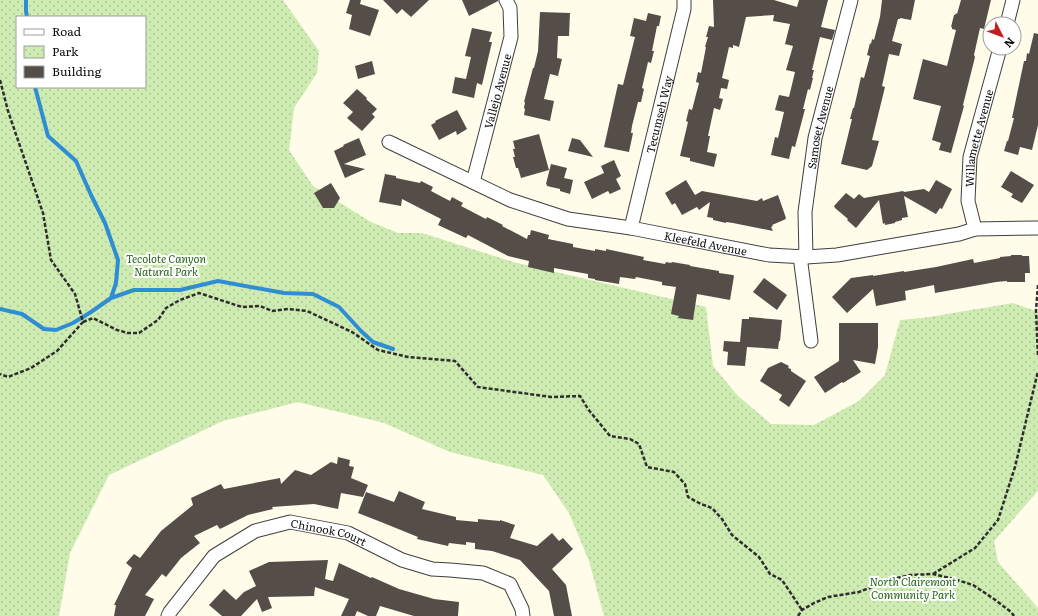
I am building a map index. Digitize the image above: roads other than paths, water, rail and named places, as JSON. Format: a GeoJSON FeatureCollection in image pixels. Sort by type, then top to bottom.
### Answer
{"type":"FeatureCollection","features":[{"type":"Feature","properties":{"kind":"street","name":"Vallejo Avenue"},"geometry":{"type":"LineString","coordinates":[[473,182],[511,37],[510,8],[506,0]]}},
{"type":"Feature","properties":{"kind":"street","name":"Tecumseh Way"},"geometry":{"type":"LineString","coordinates":[[631,228],[684,9],[684,0]]}},
{"type":"Feature","properties":{"kind":"street","name":"Samoset Avenue"},"geometry":{"type":"LineString","coordinates":[[811,341],[803,256],[805,212],[815,138],[851,0]]}},
{"type":"Feature","properties":{"kind":"street"},"geometry":{"type":"LineString","coordinates":[[1009,16],[1013,0]]}},
{"type":"Feature","properties":{"kind":"street","name":"Willamette Avenue"},"geometry":{"type":"LineString","coordinates":[[976,229],[968,201],[970,157],[998,56]]}},
{"type":"Feature","properties":{"kind":"street","name":"Kleefeld Avenue"},"geometry":{"type":"LineString","coordinates":[[389,142],[510,200],[568,219],[631,228],[769,255],[803,256],[844,254],[959,234],[976,229],[1038,228]]}},
{"type":"Feature","properties":{"kind":"street","name":"Chinook Court"},"geometry":{"type":"LineString","coordinates":[[168,616],[214,556],[256,531],[290,522],[348,533],[402,560],[432,570],[483,573],[510,584],[522,609],[523,616]]}},
{"type":"Feature","properties":{"kind":"waterway"},"geometry":{"type":"LineString","coordinates":[[26,0],[27,16]]}},
{"type":"Feature","properties":{"kind":"waterway"},"geometry":{"type":"LineString","coordinates":[[0,309],[22,314],[44,329],[56,330],[73,323],[111,298],[116,283],[118,260],[105,223],[76,161],[48,136],[35,88]]}},
{"type":"Feature","properties":{"kind":"waterway"},"geometry":{"type":"LineString","coordinates":[[111,298],[134,290],[180,290],[218,281],[284,293],[313,294],[339,307],[373,342],[393,349]]}},
{"type":"Feature","properties":{"kind":"park label","name":"Tecolote Canyon Natural Park"},"geometry":{"type":"Point","coordinates":[166,264]}},
{"type":"Feature","properties":{"kind":"park label","name":"North Clairemont Community Park"},"geometry":{"type":"Point","coordinates":[913,587]}}]}
